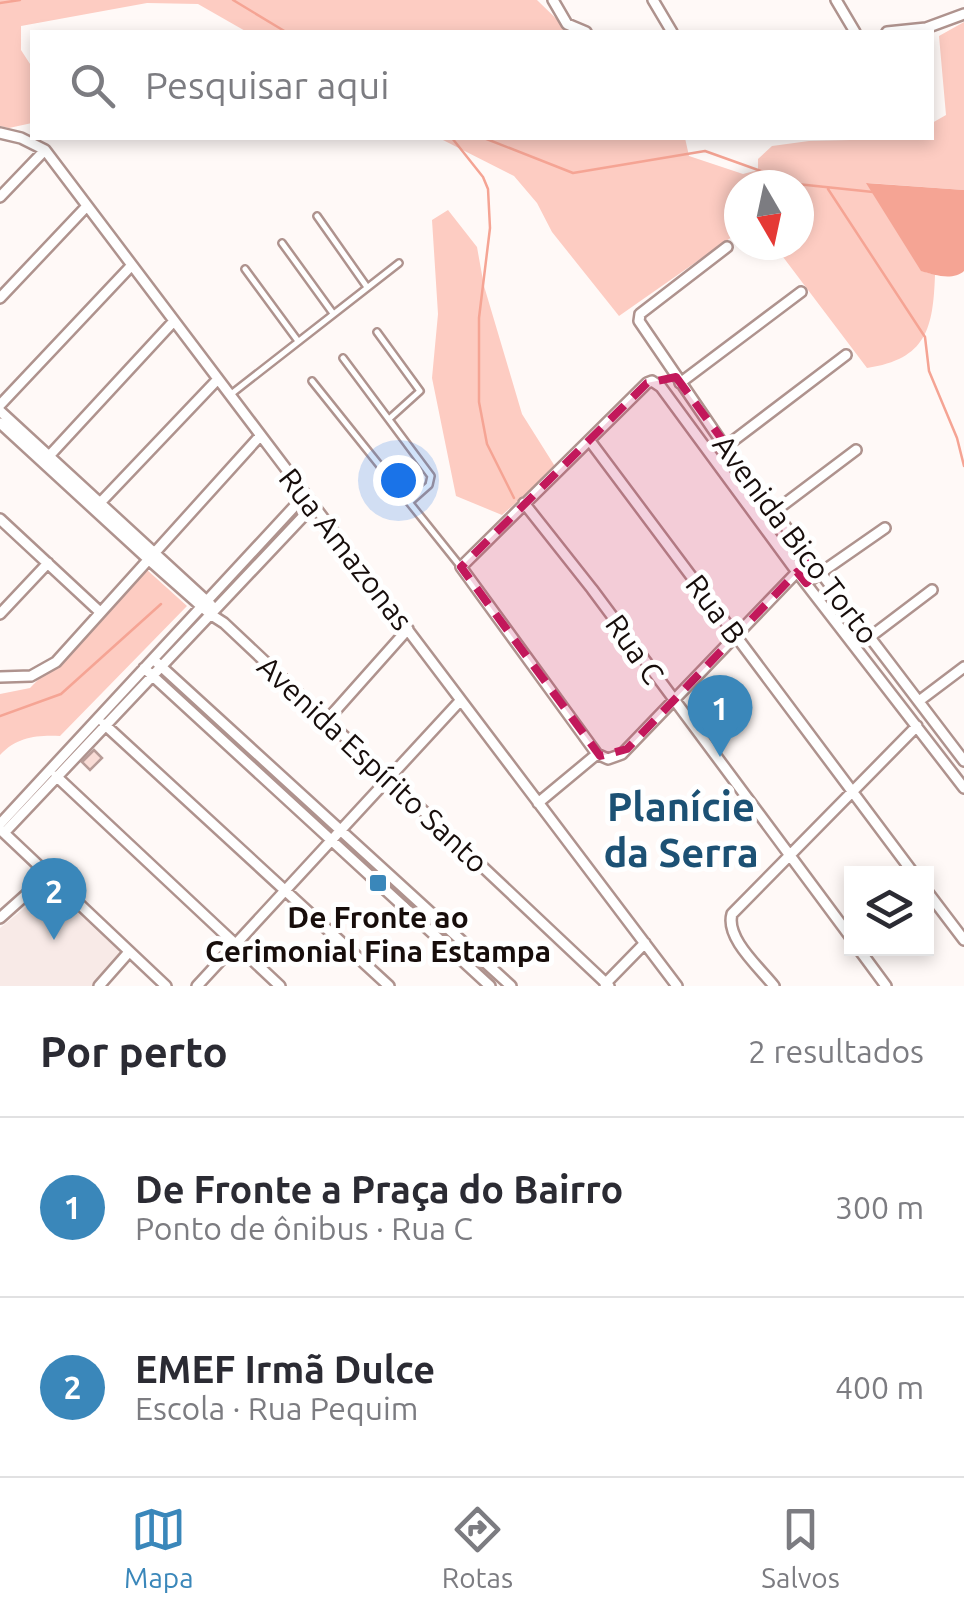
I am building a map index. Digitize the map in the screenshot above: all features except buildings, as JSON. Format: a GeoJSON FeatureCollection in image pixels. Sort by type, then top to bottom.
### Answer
{"type":"FeatureCollection","features":[{"type":"Feature","properties":{"kind":"street"},"geometry":{"type":"LineString","coordinates":[[552,0],[567,24],[581,30]]}},
{"type":"Feature","properties":{"kind":"street"},"geometry":{"type":"LineString","coordinates":[[652,0],[671,30]]}},
{"type":"Feature","properties":{"kind":"street"},"geometry":{"type":"LineString","coordinates":[[836,0],[854,30]]}},
{"type":"Feature","properties":{"kind":"street"},"geometry":{"type":"LineString","coordinates":[[906,30],[926,28],[964,14]]}},
{"type":"Feature","properties":{"kind":"street"},"geometry":{"type":"LineString","coordinates":[[0,133],[45,150],[0,197]]}},
{"type":"Feature","properties":{"kind":"street","name":"Rua Amazonas"},"geometry":{"type":"LineString","coordinates":[[45,150],[678,986]]}},
{"type":"Feature","properties":{"kind":"street"},"geometry":{"type":"LineString","coordinates":[[0,298],[87,206]]}},
{"type":"Feature","properties":{"kind":"street","name":"Avenida Bico Torto"},"geometry":{"type":"LineString","coordinates":[[724,250],[642,312],[639,321],[725,447],[964,761]]}},
{"type":"Feature","properties":{"kind":"street"},"geometry":{"type":"LineString","coordinates":[[0,408],[132,265]]}},
{"type":"Feature","properties":{"kind":"street"},"geometry":{"type":"LineString","coordinates":[[661,387],[678,380],[801,292]]}},
{"type":"Feature","properties":{"kind":"street"},"geometry":{"type":"LineString","coordinates":[[50,455],[173,322]]}},
{"type":"Feature","properties":{"kind":"street"},"geometry":{"type":"LineString","coordinates":[[725,447],[846,355]]}},
{"type":"Feature","properties":{"kind":"street"},"geometry":{"type":"LineString","coordinates":[[98,505],[218,379]]}},
{"type":"Feature","properties":{"kind":"street"},"geometry":{"type":"LineString","coordinates":[[797,572],[618,756],[608,759],[597,754],[461,567],[646,382],[654,381],[964,788]]}},
{"type":"Feature","properties":{"kind":"street","name":"Avenida Espírito Santo"},"geometry":{"type":"LineString","coordinates":[[0,408],[98,505]]}},
{"type":"Feature","properties":{"kind":"street","name":"Avenida Espírito Santo"},"geometry":{"type":"LineString","coordinates":[[0,423],[152,555],[606,985]]}},
{"type":"Feature","properties":{"kind":"street"},"geometry":{"type":"LineString","coordinates":[[0,678],[30,676],[56,662],[260,436]]}},
{"type":"Feature","properties":{"kind":"street","name":"Rua B"},"geometry":{"type":"LineString","coordinates":[[590,441],[908,866]]}},
{"type":"Feature","properties":{"kind":"street"},"geometry":{"type":"LineString","coordinates":[[776,511],[856,450]]}},
{"type":"Feature","properties":{"kind":"street"},"geometry":{"type":"LineString","coordinates":[[54,774],[97,718],[305,495]]}},
{"type":"Feature","properties":{"kind":"street","name":"Rua C"},"geometry":{"type":"LineString","coordinates":[[524,503],[844,929]]}},
{"type":"Feature","properties":{"kind":"street"},"geometry":{"type":"LineString","coordinates":[[166,986],[1,829],[54,774],[108,727],[313,506]]}},
{"type":"Feature","properties":{"kind":"street"},"geometry":{"type":"LineString","coordinates":[[0,519],[100,612]]}},
{"type":"Feature","properties":{"kind":"street"},"geometry":{"type":"LineString","coordinates":[[806,582],[884,528]]}},
{"type":"Feature","properties":{"kind":"street"},"geometry":{"type":"LineString","coordinates":[[0,614],[48,563]]}},
{"type":"Feature","properties":{"kind":"street"},"geometry":{"type":"LineString","coordinates":[[870,637],[932,590]]}},
{"type":"Feature","properties":{"kind":"street"},"geometry":{"type":"LineString","coordinates":[[327,720],[408,629]]}},
{"type":"Feature","properties":{"kind":"street"},"geometry":{"type":"LineString","coordinates":[[153,659],[511,986]]}},
{"type":"Feature","properties":{"kind":"street"},"geometry":{"type":"LineString","coordinates":[[919,701],[964,667]]}},
{"type":"Feature","properties":{"kind":"street"},"geometry":{"type":"LineString","coordinates":[[144,668],[490,986]]}},
{"type":"Feature","properties":{"kind":"street"},"geometry":{"type":"LineString","coordinates":[[197,986],[460,700]]}},
{"type":"Feature","properties":{"kind":"street"},"geometry":{"type":"LineString","coordinates":[[97,718],[390,986]]}},
{"type":"Feature","properties":{"kind":"street"},"geometry":{"type":"LineString","coordinates":[[774,986],[734,933],[730,923],[734,912],[917,726]]}},
{"type":"Feature","properties":{"kind":"street"},"geometry":{"type":"LineString","coordinates":[[538,802],[597,754]]}},
{"type":"Feature","properties":{"kind":"street"},"geometry":{"type":"LineString","coordinates":[[54,774],[280,986]]}},
{"type":"Feature","properties":{"kind":"street"},"geometry":{"type":"LineString","coordinates":[[0,918],[48,876]]}},
{"type":"Feature","properties":{"kind":"street"},"geometry":{"type":"LineString","coordinates":[[934,901],[964,940]]}},
{"type":"Feature","properties":{"kind":"street"},"geometry":{"type":"LineString","coordinates":[[606,985],[645,943]]}},
{"type":"Feature","properties":{"kind":"street"},"geometry":{"type":"LineString","coordinates":[[99,986],[130,952]]}},
{"type":"Feature","properties":{"kind":"street"},"geometry":{"type":"LineString","coordinates":[[864,956],[886,986]]}},
{"type":"Feature","properties":{"kind":"lane"},"geometry":{"type":"LineString","coordinates":[[317,216],[367,287]]}},
{"type":"Feature","properties":{"kind":"lane"},"geometry":{"type":"LineString","coordinates":[[282,244],[332,312]]}},
{"type":"Feature","properties":{"kind":"lane"},"geometry":{"type":"LineString","coordinates":[[230,395],[399,263]]}},
{"type":"Feature","properties":{"kind":"lane"},"geometry":{"type":"LineString","coordinates":[[245,269],[298,341]]}},
{"type":"Feature","properties":{"kind":"lane"},"geometry":{"type":"LineString","coordinates":[[378,332],[420,391],[388,419]]}},
{"type":"Feature","properties":{"kind":"lane"},"geometry":{"type":"LineString","coordinates":[[343,358],[431,476],[429,485],[410,501]]}},
{"type":"Feature","properties":{"kind":"lane"},"geometry":{"type":"LineString","coordinates":[[312,381],[461,567]]}},
{"type":"Feature","properties":{"kind":"highlighted area"},"geometry":{"type":"Polygon","coordinates":[[[676,377],[820,572],[806,583],[797,572],[627,749],[600,756],[461,567],[647,383],[676,377]]]}},
{"type":"Feature","properties":{"kind":"shaded area"},"geometry":{"type":"Polygon","coordinates":[[[0,0],[537,0],[568,30],[244,30],[198,4],[147,3],[21,26],[21,50],[30,64],[30,123],[0,126],[0,0]]]}},
{"type":"Feature","properties":{"kind":"shaded area"},"geometry":{"type":"Polygon","coordinates":[[[964,22],[964,190],[868,183],[922,271],[935,275],[932,311],[923,338],[903,357],[867,368],[785,260],[814,260],[814,170],[758,170],[758,159],[772,146],[809,141],[934,140],[934,122],[946,115],[939,36],[964,22]]]}},
{"type":"Feature","properties":{"kind":"shaded area"},"geometry":{"type":"Polygon","coordinates":[[[443,140],[685,140],[689,156],[731,170],[724,170],[724,242],[619,316],[552,232],[537,203],[514,176],[443,140]]]}},
{"type":"Feature","properties":{"kind":"shaded area"},"geometry":{"type":"Polygon","coordinates":[[[866,183],[964,190],[964,271],[949,276],[921,271],[866,183]]]}},
{"type":"Feature","properties":{"kind":"shaded area"},"geometry":{"type":"Polygon","coordinates":[[[448,210],[477,247],[484,286],[522,414],[556,468],[502,515],[456,496],[432,378],[438,314],[432,220],[448,210]]]}},
{"type":"Feature","properties":{"kind":"shaded area"},"geometry":{"type":"Polygon","coordinates":[[[146,569],[187,606],[60,736],[27,738],[0,755],[0,694],[30,688],[146,569]]]}},
{"type":"Feature","properties":{"kind":"shaded area"},"geometry":{"type":"Polygon","coordinates":[[[50,887],[121,953],[92,986],[0,986],[0,928],[50,887]]]}},
{"type":"Feature","properties":{"kind":"waterway"},"geometry":{"type":"LineString","coordinates":[[0,3],[20,0]]}},
{"type":"Feature","properties":{"kind":"waterway"},"geometry":{"type":"LineString","coordinates":[[233,0],[283,30]]}},
{"type":"Feature","properties":{"kind":"waterway"},"geometry":{"type":"LineString","coordinates":[[454,140],[488,189],[490,228],[479,318],[479,402],[487,444],[514,498]]}},
{"type":"Feature","properties":{"kind":"waterway"},"geometry":{"type":"LineString","coordinates":[[489,140],[573,173],[705,151],[797,184],[873,192]]}},
{"type":"Feature","properties":{"kind":"waterway"},"geometry":{"type":"LineString","coordinates":[[828,189],[925,337],[929,371],[957,438],[964,466]]}},
{"type":"Feature","properties":{"kind":"waterway"},"geometry":{"type":"LineString","coordinates":[[0,716],[61,694],[161,604]]}},
{"type":"Feature","properties":{"kind":"place","name":"De Fronte a Praça do Bairro"},"geometry":{"type":"Point","coordinates":[720,757]}},
{"type":"Feature","properties":{"kind":"place","name":"De Fronte ao Cerimonial Fina Estampa"},"geometry":{"type":"Point","coordinates":[378,883]}},
{"type":"Feature","properties":{"kind":"place","name":"EMEF Irmã Dulce"},"geometry":{"type":"Point","coordinates":[54,940]}},
{"type":"Feature","properties":{"kind":"district","name":"Planície da Serra"},"geometry":{"type":"Point","coordinates":[681,829]}}]}
